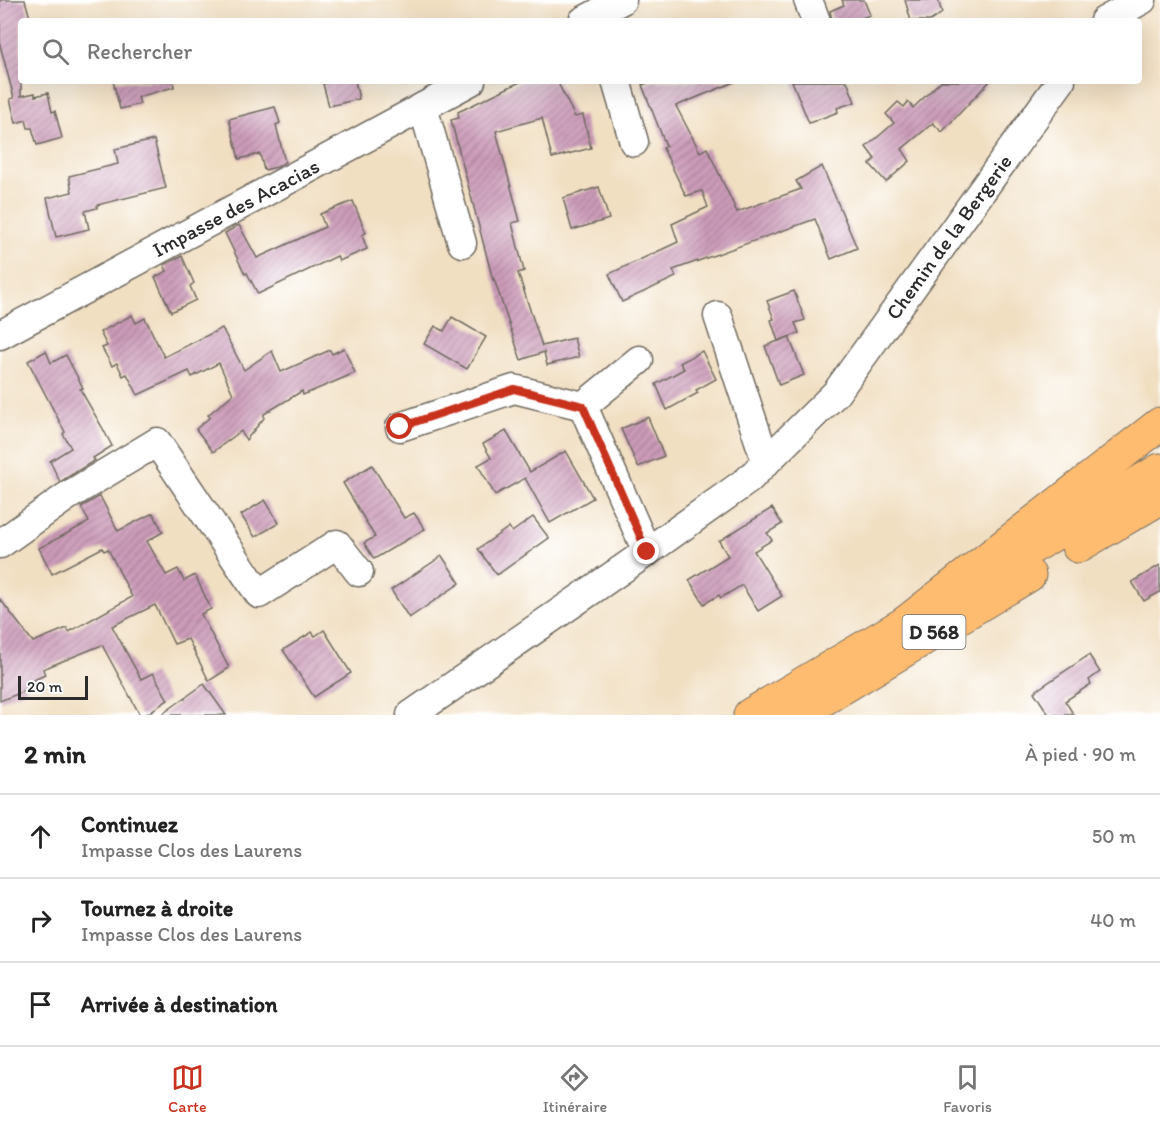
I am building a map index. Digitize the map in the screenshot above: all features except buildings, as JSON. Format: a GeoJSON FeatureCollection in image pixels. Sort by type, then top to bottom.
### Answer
{"type":"FeatureCollection","features":[{"type":"Feature","properties":{"kind":"main road"},"geometry":{"type":"LineString","coordinates":[[904,623],[1160,424]]}},
{"type":"Feature","properties":{"kind":"main road","name":"D 568"},"geometry":{"type":"LineString","coordinates":[[750,715],[1160,470]]}},
{"type":"Feature","properties":{"kind":"main road","name":"D 568"},"geometry":{"type":"LineString","coordinates":[[797,715],[1160,498]]}},
{"type":"Feature","properties":{"kind":"street"},"geometry":{"type":"LineString","coordinates":[[594,18],[622,0]]}},
{"type":"Feature","properties":{"kind":"street"},"geometry":{"type":"LineString","coordinates":[[808,0],[815,18]]}},
{"type":"Feature","properties":{"kind":"street"},"geometry":{"type":"LineString","coordinates":[[1109,18],[1142,0]]}},
{"type":"Feature","properties":{"kind":"street","name":"Impasse des Acacias"},"geometry":{"type":"LineString","coordinates":[[0,334],[465,84]]}},
{"type":"Feature","properties":{"kind":"street"},"geometry":{"type":"LineString","coordinates":[[617,84],[634,142]]}},
{"type":"Feature","properties":{"kind":"street","name":"Chemin de la Bergerie"},"geometry":{"type":"LineString","coordinates":[[411,715],[748,480],[836,393],[1059,84]]}},
{"type":"Feature","properties":{"kind":"street"},"geometry":{"type":"LineString","coordinates":[[423,107],[462,243]]}},
{"type":"Feature","properties":{"kind":"street"},"geometry":{"type":"LineString","coordinates":[[718,316],[766,462]]}},
{"type":"Feature","properties":{"kind":"street"},"geometry":{"type":"LineString","coordinates":[[583,406],[639,360]]}},
{"type":"Feature","properties":{"kind":"street"},"geometry":{"type":"LineString","coordinates":[[400,427],[514,389],[583,406]]}},
{"type":"Feature","properties":{"kind":"street"},"geometry":{"type":"LineString","coordinates":[[583,406],[647,552]]}},
{"type":"Feature","properties":{"kind":"street"},"geometry":{"type":"LineString","coordinates":[[0,544],[66,497],[157,442],[259,594],[336,544],[359,572]]}},
{"type":"Feature","properties":{"kind":"route"},"geometry":{"type":"LineString","coordinates":[[400,427],[514,389],[583,406],[647,552]]}}]}
